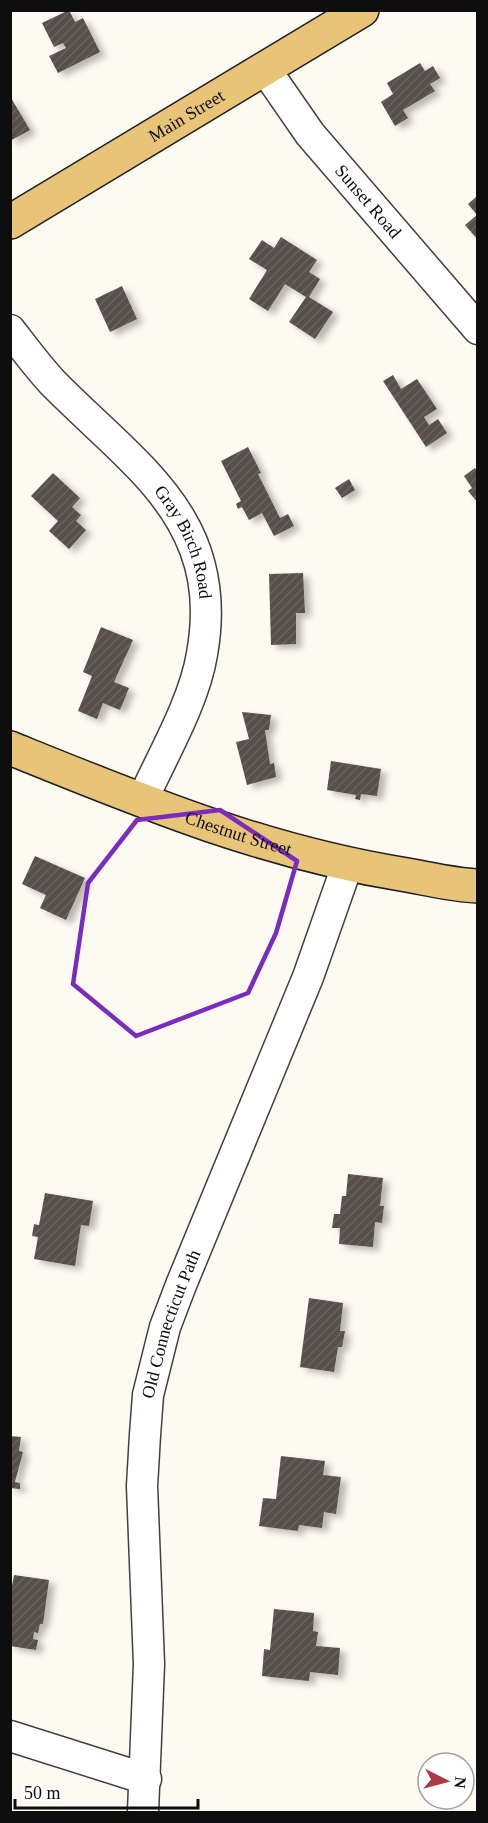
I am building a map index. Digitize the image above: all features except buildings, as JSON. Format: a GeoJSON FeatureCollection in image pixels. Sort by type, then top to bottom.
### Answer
{"type":"FeatureCollection","features":[{"type":"Feature","properties":{"kind":"main road","name":"Main Street"},"geometry":{"type":"LineString","coordinates":[[10,222],[362,10]]}},
{"type":"Feature","properties":{"kind":"main road","name":"Chestnut Street"},"geometry":{"type":"LineString","coordinates":[[10,748],[142,801],[259,843],[347,866],[477,886]]}},
{"type":"Feature","properties":{"kind":"street","name":"Sunset Road"},"geometry":{"type":"LineString","coordinates":[[265,69],[310,134],[477,329]]}},
{"type":"Feature","properties":{"kind":"street","name":"Gray Birch Road"},"geometry":{"type":"LineString","coordinates":[[10,330],[51,381],[148,475],[174,504],[200,560],[206,619],[202,655],[193,687],[142,801]]}},
{"type":"Feature","properties":{"kind":"street","name":"Old Connecticut Path"},"geometry":{"type":"LineString","coordinates":[[143,1812],[149,1664],[142,1486],[148,1395],[165,1327],[308,977],[347,866]]}},
{"type":"Feature","properties":{"kind":"street"},"geometry":{"type":"LineString","coordinates":[[10,1737],[146,1779]]}},
{"type":"Feature","properties":{"kind":"highlighted area"},"geometry":{"type":"Polygon","coordinates":[[[220,810],[297,861],[276,933],[248,993],[136,1036],[73,984],[88,883],[137,820],[220,810]]]}}]}
